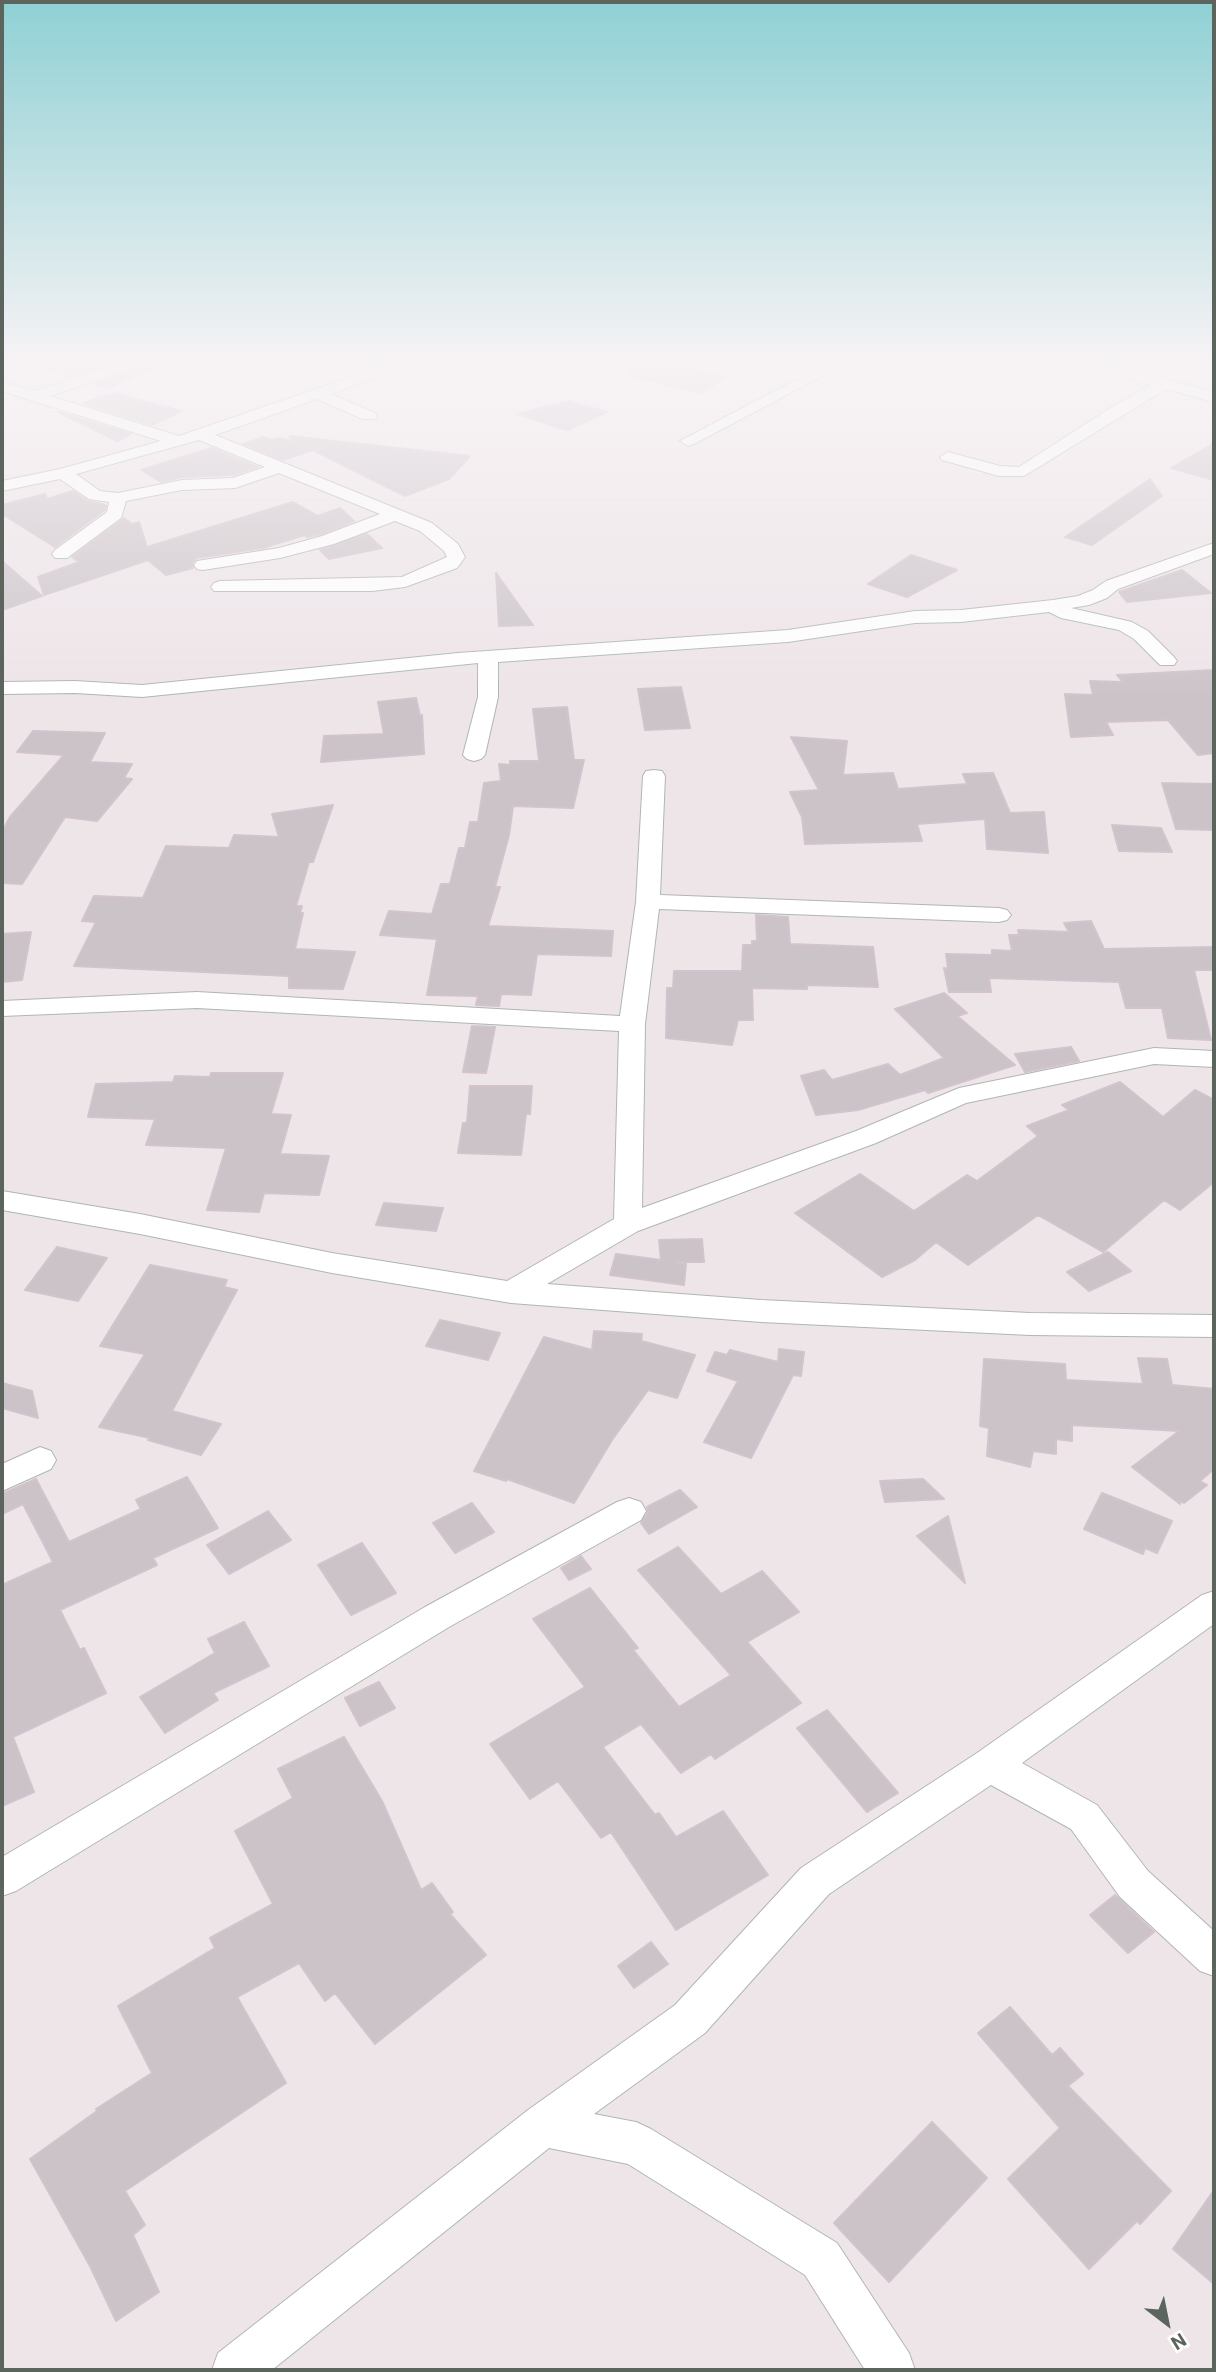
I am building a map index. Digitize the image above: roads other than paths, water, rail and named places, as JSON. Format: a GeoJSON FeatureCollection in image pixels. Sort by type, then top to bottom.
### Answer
{"type":"FeatureCollection","features":[{"type":"Feature","properties":{"kind":"street"},"geometry":{"type":"LineString","coordinates":[[2,486],[50,476]]}},
{"type":"Feature","properties":{"kind":"street"},"geometry":{"type":"LineString","coordinates":[[67,476],[95,495],[118,498],[182,485],[234,483],[255,476]]}},
{"type":"Feature","properties":{"kind":"street"},"geometry":{"type":"LineString","coordinates":[[220,587],[373,585],[405,582],[451,564],[456,557],[452,548],[426,527],[302,476]]}},
{"type":"Feature","properties":{"kind":"street"},"geometry":{"type":"LineString","coordinates":[[61,554],[115,514],[118,498]]}},
{"type":"Feature","properties":{"kind":"street"},"geometry":{"type":"LineString","coordinates":[[203,565],[280,553],[328,540],[397,514]]}},
{"type":"Feature","properties":{"kind":"street"},"geometry":{"type":"LineString","coordinates":[[2,688],[75,687],[142,691],[488,657],[788,636],[915,617],[961,616],[1053,606],[1082,601],[1100,594],[1112,585],[1214,548]]}},
{"type":"Feature","properties":{"kind":"street"},"geometry":{"type":"LineString","coordinates":[[1053,606],[1068,614],[1125,626],[1141,635],[1167,661]]}},
{"type":"Feature","properties":{"kind":"street"},"geometry":{"type":"LineString","coordinates":[[474,755],[488,698],[488,657]]}},
{"type":"Feature","properties":{"kind":"street"},"geometry":{"type":"LineString","coordinates":[[628,1224],[632,1024],[648,902],[654,776]]}},
{"type":"Feature","properties":{"kind":"street"},"geometry":{"type":"LineString","coordinates":[[648,902],[999,915]]}},
{"type":"Feature","properties":{"kind":"street"},"geometry":{"type":"LineString","coordinates":[[2,1008],[197,1000],[632,1024]]}},
{"type":"Feature","properties":{"kind":"street"},"geometry":{"type":"LineString","coordinates":[[511,1292],[628,1224],[866,1138],[959,1096],[1154,1056],[1214,1059]]}},
{"type":"Feature","properties":{"kind":"street"},"geometry":{"type":"LineString","coordinates":[[2,1201],[140,1224],[332,1263],[511,1292],[774,1312],[1030,1324],[1214,1326]]}},
{"type":"Feature","properties":{"kind":"street"},"geometry":{"type":"LineString","coordinates":[[2,1478],[40,1460]]}},
{"type":"Feature","properties":{"kind":"street"},"geometry":{"type":"LineString","coordinates":[[2,1878],[437,1617],[629,1511]]}},
{"type":"Feature","properties":{"kind":"street"},"geometry":{"type":"LineString","coordinates":[[235,2370],[543,2125],[690,2019],[816,1881],[990,1765],[1214,1605]]}},
{"type":"Feature","properties":{"kind":"street"},"geometry":{"type":"LineString","coordinates":[[990,1765],[1084,1817],[1134,1884],[1214,1957]]}},
{"type":"Feature","properties":{"kind":"street"},"geometry":{"type":"LineString","coordinates":[[543,2125],[636,2144],[821,2259],[892,2370]]}}]}
